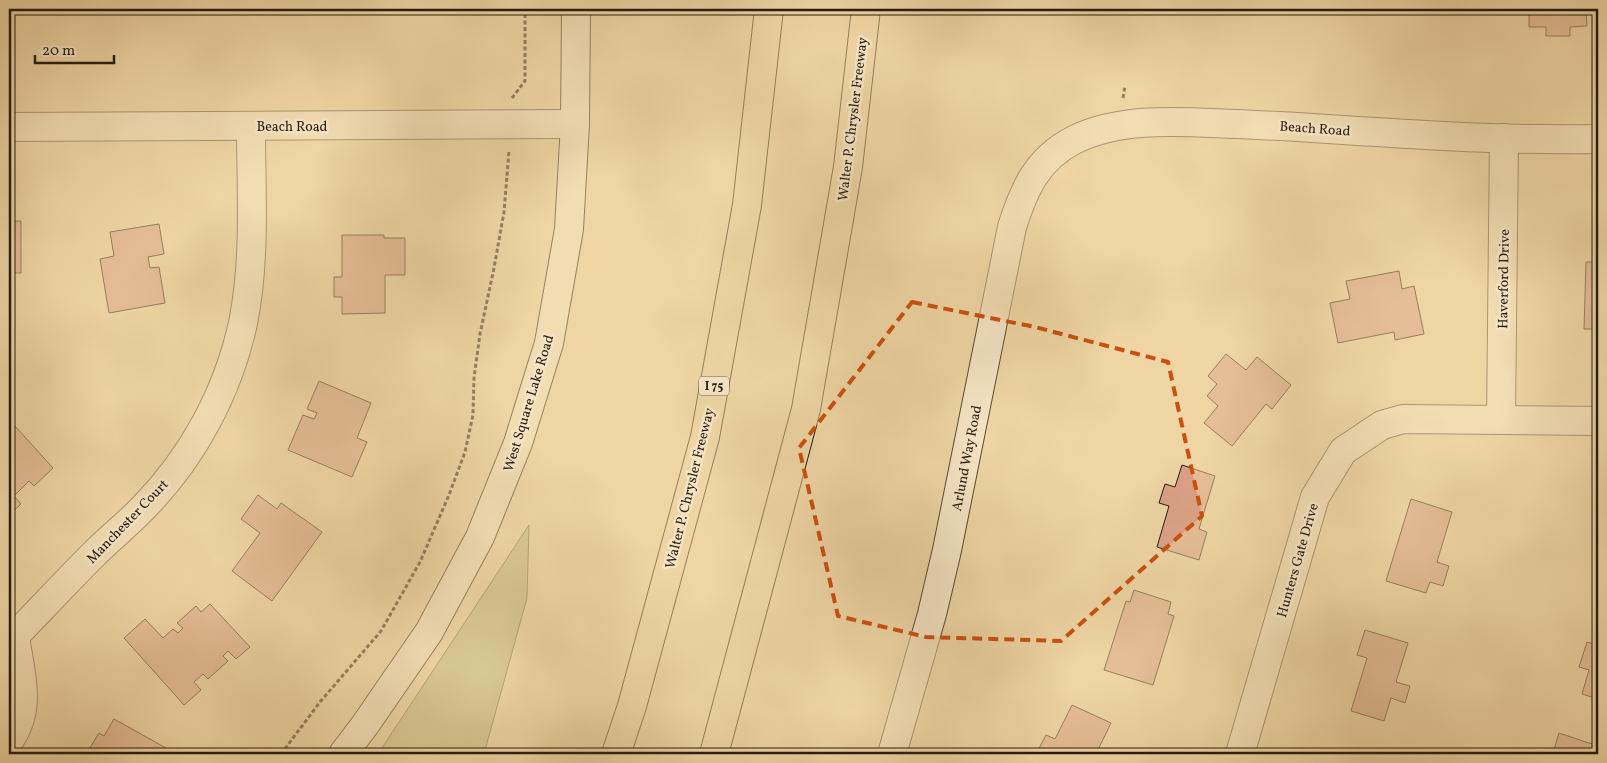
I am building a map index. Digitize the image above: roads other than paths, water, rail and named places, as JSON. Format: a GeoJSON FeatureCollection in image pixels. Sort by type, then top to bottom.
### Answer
{"type":"FeatureCollection","features":[{"type":"Feature","properties":{"kind":"highway","name":"Walter P. Chrysler Freeway"},"geometry":{"type":"LineString","coordinates":[[616,754],[632,706],[705,437],[748,205],[769,9]]}},
{"type":"Feature","properties":{"kind":"highway","name":"Walter P. Chrysler Freeway"},"geometry":{"type":"LineString","coordinates":[[714,754],[806,409],[848,167],[866,9]]}},
{"type":"Feature","properties":{"kind":"street","name":"West Square Lake Road"},"geometry":{"type":"LineString","coordinates":[[343,754],[366,725],[429,632],[480,537],[518,443],[548,343],[567,239],[575,124],[576,9]]}},
{"type":"Feature","properties":{"kind":"street","name":"Beach Road"},"geometry":{"type":"LineString","coordinates":[[1042,164],[1057,151],[1075,140],[1095,132],[1140,123],[1204,122],[1409,134],[1598,139]]}},
{"type":"Feature","properties":{"kind":"street","name":"Beach Road"},"geometry":{"type":"LineString","coordinates":[[9,127],[575,124]]}},
{"type":"Feature","properties":{"kind":"street","name":"Manchester Court"},"geometry":{"type":"LineString","coordinates":[[9,741],[16,729],[24,705],[12,636],[144,507],[168,480],[188,453],[209,417],[226,381],[243,322],[249,277],[251,240],[251,126]]}},
{"type":"Feature","properties":{"kind":"street","name":"Haverford Drive"},"geometry":{"type":"LineString","coordinates":[[1501,420],[1504,138]]}},
{"type":"Feature","properties":{"kind":"street","name":"Arlund Way Road"},"geometry":{"type":"LineString","coordinates":[[892,754],[932,614],[948,550],[1012,226],[1024,192],[1042,164]]}},
{"type":"Feature","properties":{"kind":"street","name":"Hunters Gate Drive"},"geometry":{"type":"LineString","coordinates":[[1240,754],[1315,497],[1343,451],[1382,425],[1403,419],[1598,421]]}}]}
